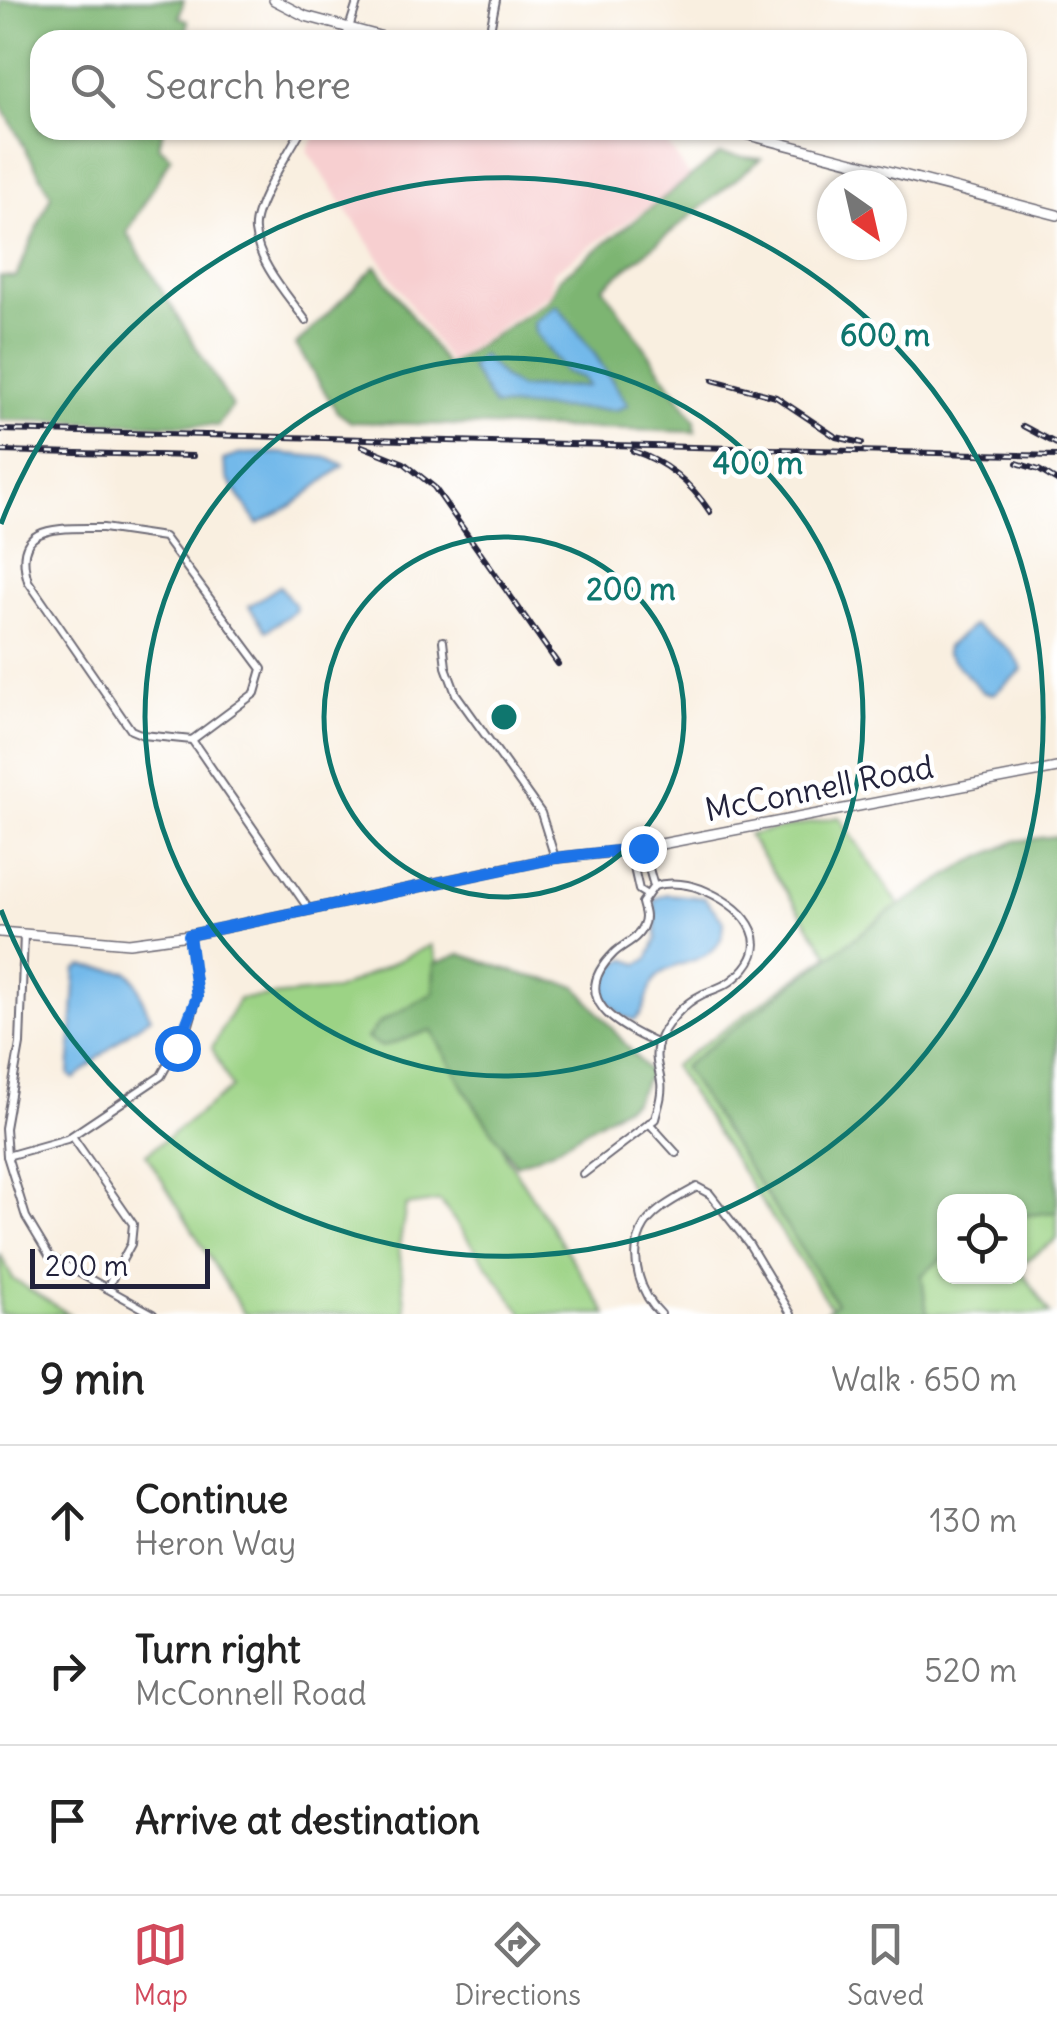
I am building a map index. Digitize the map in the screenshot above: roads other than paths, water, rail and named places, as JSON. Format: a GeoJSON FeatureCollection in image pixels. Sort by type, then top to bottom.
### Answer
{"type":"FeatureCollection","features":[{"type":"Feature","properties":{"kind":"street"},"geometry":{"type":"LineString","coordinates":[[274,0],[305,16],[357,30]]}},
{"type":"Feature","properties":{"kind":"street"},"geometry":{"type":"LineString","coordinates":[[350,28],[358,0]]}},
{"type":"Feature","properties":{"kind":"street"},"geometry":{"type":"LineString","coordinates":[[490,30],[496,0]]}},
{"type":"Feature","properties":{"kind":"street"},"geometry":{"type":"LineString","coordinates":[[296,140],[261,204],[254,228],[263,259],[306,322]]}},
{"type":"Feature","properties":{"kind":"street"},"geometry":{"type":"LineString","coordinates":[[768,140],[1057,216]]}},
{"type":"Feature","properties":{"kind":"street"},"geometry":{"type":"LineString","coordinates":[[192,740],[255,693],[262,669],[170,542],[158,535],[103,528],[48,530],[36,536],[26,546],[22,560],[28,581],[130,730],[192,740],[308,908]]}},
{"type":"Feature","properties":{"kind":"street"},"geometry":{"type":"LineString","coordinates":[[444,641],[446,667],[456,694],[541,813],[556,858]]}},
{"type":"Feature","properties":{"kind":"street","name":"McConnell Road"},"geometry":{"type":"LineString","coordinates":[[0,932],[129,943],[189,935],[556,858],[643,848],[1057,768]]}},
{"type":"Feature","properties":{"kind":"street"},"geometry":{"type":"LineString","coordinates":[[643,848],[654,886]]}},
{"type":"Feature","properties":{"kind":"street"},"geometry":{"type":"LineString","coordinates":[[630,850],[639,890],[647,895]]}},
{"type":"Feature","properties":{"kind":"street"},"geometry":{"type":"LineString","coordinates":[[583,1174],[654,1119],[662,1085],[656,1066],[658,1044],[681,1009],[698,996],[728,983],[742,970],[756,943],[744,914],[696,886],[664,882],[654,886],[642,902],[643,928],[614,954],[600,972],[594,990],[601,1010],[658,1044]]}},
{"type":"Feature","properties":{"kind":"street"},"geometry":{"type":"LineString","coordinates":[[24,934],[20,1044],[5,1128],[7,1156],[26,1217],[50,1257],[153,1314]]}},
{"type":"Feature","properties":{"kind":"street"},"geometry":{"type":"LineString","coordinates":[[7,1156],[72,1136],[161,1076],[189,1025],[197,997],[189,935]]}},
{"type":"Feature","properties":{"kind":"street"},"geometry":{"type":"LineString","coordinates":[[649,1123],[676,1153]]}},
{"type":"Feature","properties":{"kind":"street"},"geometry":{"type":"LineString","coordinates":[[72,1136],[133,1224],[132,1244],[107,1288]]}},
{"type":"Feature","properties":{"kind":"street"},"geometry":{"type":"LineString","coordinates":[[662,1314],[638,1281],[641,1232],[666,1204],[696,1187],[710,1194],[748,1244],[792,1314]]}},
{"type":"Feature","properties":{"kind":"water"},"geometry":{"type":"Polygon","coordinates":[[[557,305],[628,405],[617,410],[494,406],[470,367],[482,355],[520,388],[588,386],[583,378],[565,372],[535,332],[534,322],[557,305]]]}},
{"type":"Feature","properties":{"kind":"water"},"geometry":{"type":"Polygon","coordinates":[[[241,454],[329,458],[344,465],[293,505],[258,524],[228,480],[223,460],[241,454]]]}},
{"type":"Feature","properties":{"kind":"water"},"geometry":{"type":"Polygon","coordinates":[[[280,586],[295,611],[266,631],[249,606],[280,586]]]}},
{"type":"Feature","properties":{"kind":"water"},"geometry":{"type":"Polygon","coordinates":[[[973,625],[1008,649],[1022,670],[994,694],[983,692],[946,653],[947,647],[973,625]]]}},
{"type":"Feature","properties":{"kind":"water"},"geometry":{"type":"Polygon","coordinates":[[[667,894],[704,898],[724,921],[722,935],[717,945],[701,958],[662,973],[635,1020],[621,1016],[603,996],[609,968],[625,959],[638,964],[648,959],[657,938],[654,899],[667,894]]]}},
{"type":"Feature","properties":{"kind":"water"},"geometry":{"type":"Polygon","coordinates":[[[82,966],[128,972],[151,1017],[74,1079],[69,1075],[76,970],[82,966]]]}},
{"type":"Feature","properties":{"kind":"railway"},"geometry":{"type":"LineString","coordinates":[[713,380],[776,397],[836,437],[862,443]]}},
{"type":"Feature","properties":{"kind":"railway"},"geometry":{"type":"LineString","coordinates":[[1023,426],[1057,444]]}},
{"type":"Feature","properties":{"kind":"railway"},"geometry":{"type":"LineString","coordinates":[[0,430],[1057,456]]}},
{"type":"Feature","properties":{"kind":"railway"},"geometry":{"type":"LineString","coordinates":[[362,446],[404,463],[434,487],[558,664]]}},
{"type":"Feature","properties":{"kind":"railway"},"geometry":{"type":"LineString","coordinates":[[0,451],[193,456]]}},
{"type":"Feature","properties":{"kind":"railway"},"geometry":{"type":"LineString","coordinates":[[633,451],[677,475],[710,512]]}},
{"type":"Feature","properties":{"kind":"railway"},"geometry":{"type":"LineString","coordinates":[[1017,463],[1057,481]]}}]}
